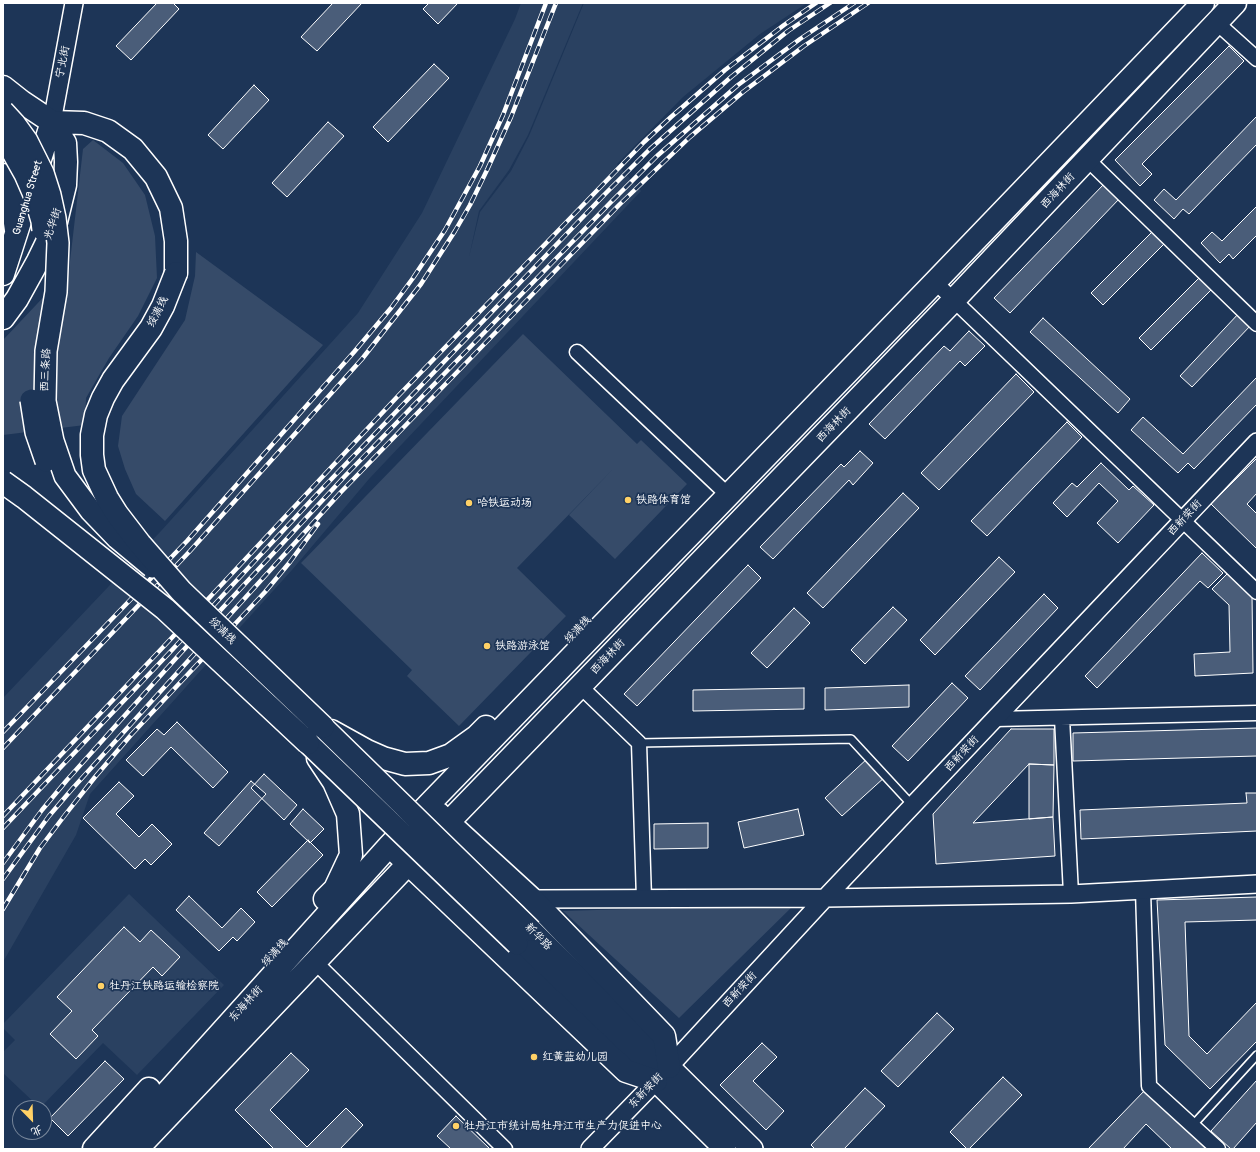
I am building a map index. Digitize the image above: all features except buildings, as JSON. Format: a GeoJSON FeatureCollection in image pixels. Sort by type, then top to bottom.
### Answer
{"type":"FeatureCollection","features":[{"type":"Feature","properties":{"kind":"highway"},"geometry":{"type":"LineString","coordinates":[[389,846],[409,863],[626,1071],[662,1074],[664,1036],[532,899],[429,804],[1203,3]]}},
{"type":"Feature","properties":{"kind":"highway","name":"西海林街"},"geometry":{"type":"LineString","coordinates":[[429,843],[954,300],[1235,3]]}},
{"type":"Feature","properties":{"kind":"highway"},"geometry":{"type":"LineString","coordinates":[[3,87],[52,122]]}},
{"type":"Feature","properties":{"kind":"highway","name":"Guanghua Street"},"geometry":{"type":"LineString","coordinates":[[3,274],[52,122]]}},
{"type":"Feature","properties":{"kind":"highway","name":"绥满线"},"geometry":{"type":"LineString","coordinates":[[52,122],[84,123],[108,131],[133,149],[156,177],[171,208],[176,240],[176,273],[163,306],[151,328],[113,380],[102,398],[96,415],[92,435],[92,455],[94,470],[107,498],[140,544],[181,591],[323,726],[367,751],[383,758],[404,764],[429,763],[451,755],[476,737],[656,550],[687,523],[725,498]]}},
{"type":"Feature","properties":{"kind":"highway","name":"光华街"},"geometry":{"type":"LineString","coordinates":[[3,318],[17,299],[55,226],[65,185],[66,162],[65,143],[52,122]]}},
{"type":"Feature","properties":{"kind":"highway"},"geometry":{"type":"LineString","coordinates":[[3,175],[10,188],[16,234]]}},
{"type":"Feature","properties":{"kind":"highway","name":"绥满线"},"geometry":{"type":"LineString","coordinates":[[3,482],[165,609],[308,743],[334,782],[348,814],[351,855],[335,889],[94,1149]]}},
{"type":"Feature","properties":{"kind":"highway","name":"东海林街"},"geometry":{"type":"LineString","coordinates":[[116,1149],[389,846],[429,804]]}},
{"type":"Feature","properties":{"kind":"highway","name":"东海林街"},"geometry":{"type":"LineString","coordinates":[[136,1149],[429,843]]}},
{"type":"Feature","properties":{"kind":"main road","name":"西三条路"},"geometry":{"type":"LineString","coordinates":[[3,111],[27,141],[43,173],[55,218],[58,243],[56,292],[46,351],[45,401],[53,441],[65,476],[96,517],[117,538],[181,591]]}},
{"type":"Feature","properties":{"kind":"main road","name":"西三条路"},"geometry":{"type":"LineString","coordinates":[[3,135],[25,174],[35,197],[42,221],[46,252],[45,285],[35,345],[31,383],[32,407],[36,432],[49,470],[60,493],[75,514],[165,609]]}},
{"type":"Feature","properties":{"kind":"main road","name":"新华路"},"geometry":{"type":"LineString","coordinates":[[323,726],[524,937]]}},
{"type":"Feature","properties":{"kind":"main road","name":"新华路"},"geometry":{"type":"LineString","coordinates":[[308,743],[524,937]]}},
{"type":"Feature","properties":{"kind":"main road"},"geometry":{"type":"LineString","coordinates":[[524,937],[662,1074],[752,1149]]}},
{"type":"Feature","properties":{"kind":"main road"},"geometry":{"type":"LineString","coordinates":[[662,1074],[725,1149]]}},
{"type":"Feature","properties":{"kind":"street","name":"宁北街"},"geometry":{"type":"LineString","coordinates":[[52,122],[74,3]]}},
{"type":"Feature","properties":{"kind":"street"},"geometry":{"type":"LineString","coordinates":[[1217,22],[1257,59]]}},
{"type":"Feature","properties":{"kind":"street"},"geometry":{"type":"LineString","coordinates":[[1088,159],[1257,324]]}},
{"type":"Feature","properties":{"kind":"street"},"geometry":{"type":"LineString","coordinates":[[935,282],[1257,592]]}},
{"type":"Feature","properties":{"kind":"street"},"geometry":{"type":"LineString","coordinates":[[577,352],[725,498]]}},
{"type":"Feature","properties":{"kind":"street","name":"西新荣街"},"geometry":{"type":"LineString","coordinates":[[662,1074],[825,898],[1257,442]]}},
{"type":"Feature","properties":{"kind":"street"},"geometry":{"type":"LineString","coordinates":[[580,686],[639,743],[644,899]]}},
{"type":"Feature","properties":{"kind":"street"},"geometry":{"type":"LineString","coordinates":[[995,719],[1257,714]]}},
{"type":"Feature","properties":{"kind":"street"},"geometry":{"type":"LineString","coordinates":[[1062,718],[1071,894]]}},
{"type":"Feature","properties":{"kind":"street"},"geometry":{"type":"LineString","coordinates":[[532,899],[825,898],[1071,894],[1257,884]]}},
{"type":"Feature","properties":{"kind":"street"},"geometry":{"type":"LineString","coordinates":[[1143,890],[1149,1086],[1218,1149]]}},
{"type":"Feature","properties":{"kind":"street"},"geometry":{"type":"LineString","coordinates":[[315,962],[505,1149]]}},
{"type":"Feature","properties":{"kind":"street","name":"东新荣街"},"geometry":{"type":"LineString","coordinates":[[590,1149],[662,1074]]}},
{"type":"Feature","properties":{"kind":"lane"},"geometry":{"type":"LineString","coordinates":[[639,743],[851,739],[913,806]]}},
{"type":"Feature","properties":{"kind":"lane"},"geometry":{"type":"LineString","coordinates":[[1192,1126],[1257,1054]]}},
{"type":"Feature","properties":{"kind":"shaded area"},"geometry":{"type":"Polygon","coordinates":[[[521,3],[583,3],[528,135],[509,170],[479,211],[469,257],[480,212],[511,171],[529,136],[584,3],[807,3],[760,34],[683,97],[617,164],[641,191],[369,479],[292,570],[90,794],[76,835],[3,962],[3,698],[161,531],[358,313],[422,213],[515,19],[521,3]]]}},
{"type":"Feature","properties":{"kind":"shaded area"},"geometry":{"type":"Polygon","coordinates":[[[93,140],[123,163],[145,195],[155,236],[157,278],[138,316],[109,358],[86,398],[85,425],[3,435],[3,340],[69,270],[83,149],[93,140]]]}},
{"type":"Feature","properties":{"kind":"shaded area"},"geometry":{"type":"Polygon","coordinates":[[[196,252],[323,345],[165,521],[136,494],[125,469],[118,446],[122,416],[185,320],[195,276],[196,252]]]}},
{"type":"Feature","properties":{"kind":"shaded area","name":"哈铁运动场"},"geometry":{"type":"Polygon","coordinates":[[[523,334],[637,444],[641,440],[687,484],[615,559],[569,515],[614,468],[517,568],[566,616],[459,726],[407,676],[412,670],[301,563],[523,334]]]}},
{"type":"Feature","properties":{"kind":"shaded area"},"geometry":{"type":"Polygon","coordinates":[[[129,894],[224,985],[137,1075],[103,1043],[48,1100],[32,1100],[3,1073],[3,1052],[15,1040],[3,1028],[3,1024],[129,894]]]}},
{"type":"Feature","properties":{"kind":"shaded area"},"geometry":{"type":"Polygon","coordinates":[[[795,904],[679,1018],[563,911],[795,904]]]}},
{"type":"Feature","properties":{"kind":"railway"},"geometry":{"type":"LineString","coordinates":[[3,732],[187,541],[391,308],[445,230],[480,166],[503,115],[546,3]]}},
{"type":"Feature","properties":{"kind":"railway"},"geometry":{"type":"LineString","coordinates":[[3,748],[190,551],[362,359],[421,284],[455,231],[470,205],[487,170],[511,117],[556,3]]}},
{"type":"Feature","properties":{"kind":"railway"},"geometry":{"type":"LineString","coordinates":[[3,816],[398,396],[644,142],[725,70],[784,25],[816,3]]}},
{"type":"Feature","properties":{"kind":"railway"},"geometry":{"type":"LineString","coordinates":[[3,828],[319,492],[650,149],[731,77],[788,31],[830,3]]}},
{"type":"Feature","properties":{"kind":"railway"},"geometry":{"type":"LineString","coordinates":[[3,863],[42,810],[67,780],[178,656],[345,476],[612,201],[657,156],[738,85],[800,39],[854,3]]}},
{"type":"Feature","properties":{"kind":"railway"},"geometry":{"type":"LineString","coordinates":[[3,879],[49,816],[73,788],[341,492],[619,205],[690,137],[743,92],[804,46],[868,3]]}},
{"type":"Feature","properties":{"kind":"railway"},"geometry":{"type":"LineString","coordinates":[[3,909],[40,848],[95,777],[131,735],[265,592],[290,562],[318,524]]}},
{"type":"Feature","properties":{"kind":"place","name":"铁路体育馆"},"geometry":{"type":"Point","coordinates":[628,500]}},
{"type":"Feature","properties":{"kind":"place","name":"哈铁运动场"},"geometry":{"type":"Point","coordinates":[469,503]}},
{"type":"Feature","properties":{"kind":"place","name":"铁路游泳馆"},"geometry":{"type":"Point","coordinates":[487,646]}},
{"type":"Feature","properties":{"kind":"place","name":"牡丹江铁路运输检察院"},"geometry":{"type":"Point","coordinates":[101,986]}},
{"type":"Feature","properties":{"kind":"place","name":"红黄蓝幼儿园"},"geometry":{"type":"Point","coordinates":[534,1057]}},
{"type":"Feature","properties":{"kind":"place","name":"牡丹江市统计局牡丹江市生产力促进中心"},"geometry":{"type":"Point","coordinates":[456,1126]}}]}
